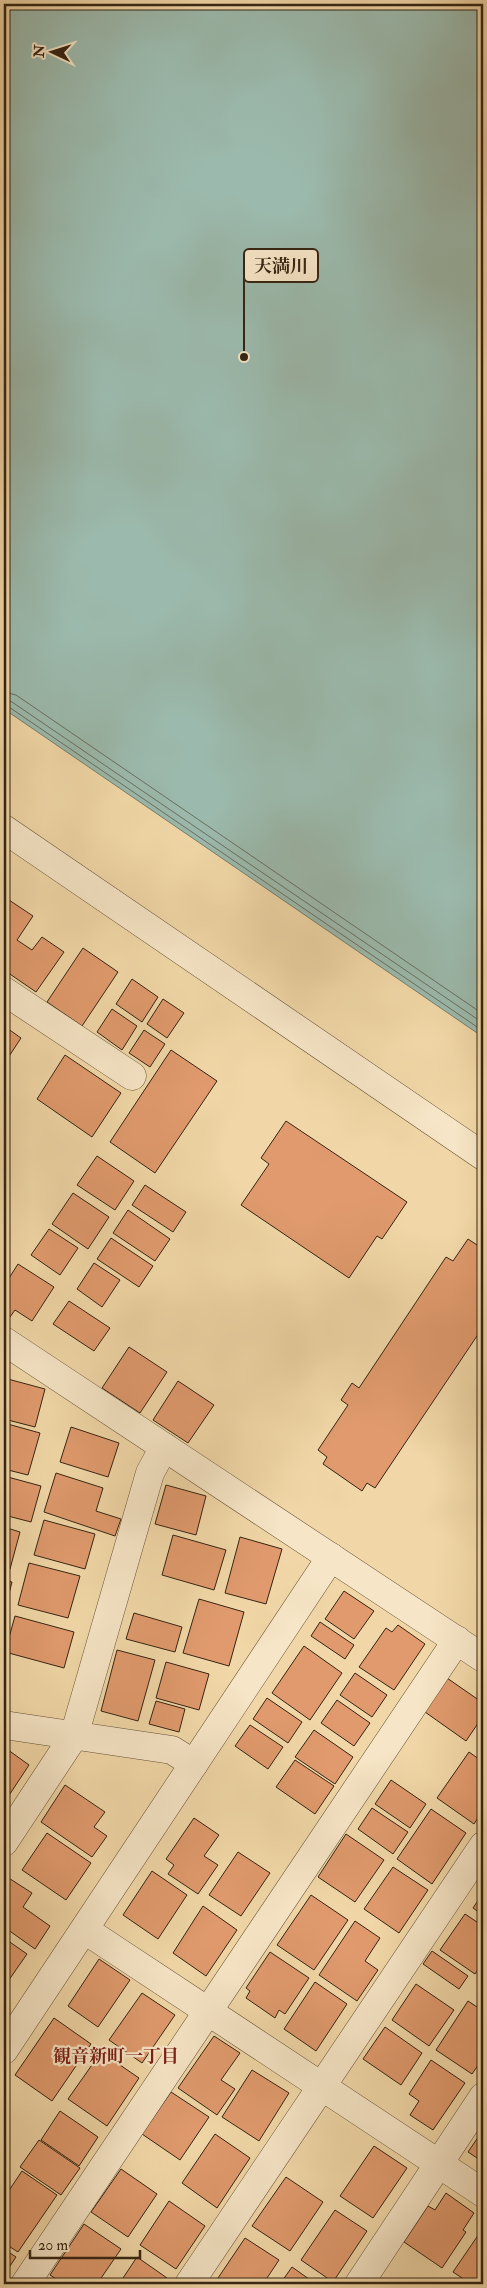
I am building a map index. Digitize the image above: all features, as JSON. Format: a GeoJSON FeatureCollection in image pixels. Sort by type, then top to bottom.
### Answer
{"type":"FeatureCollection","features":[{"type":"Feature","properties":{"kind":"street"},"geometry":{"type":"LineString","coordinates":[[4,829],[483,1156]]}},
{"type":"Feature","properties":{"kind":"street"},"geometry":{"type":"LineString","coordinates":[[4,991],[132,1076]]}},
{"type":"Feature","properties":{"kind":"street"},"geometry":{"type":"LineString","coordinates":[[4,1341],[483,1658]]}},
{"type":"Feature","properties":{"kind":"street"},"geometry":{"type":"LineString","coordinates":[[4,1842],[74,1736],[150,1473],[164,1447]]}},
{"type":"Feature","properties":{"kind":"street"},"geometry":{"type":"LineString","coordinates":[[4,2050],[331,1558]]}},
{"type":"Feature","properties":{"kind":"street"},"geometry":{"type":"LineString","coordinates":[[26,2284],[457,1640]]}},
{"type":"Feature","properties":{"kind":"street"},"geometry":{"type":"LineString","coordinates":[[4,1725],[172,1750],[194,1764]]}},
{"type":"Feature","properties":{"kind":"street"},"geometry":{"type":"LineString","coordinates":[[189,2284],[483,1846]]}},
{"type":"Feature","properties":{"kind":"street"},"geometry":{"type":"LineString","coordinates":[[85,1930],[483,2193]]}},
{"type":"Feature","properties":{"kind":"street"},"geometry":{"type":"LineString","coordinates":[[358,2284],[483,2097]]}},
{"type":"Feature","properties":{"kind":"water"},"geometry":{"type":"Polygon","coordinates":[[[4,4],[483,4],[483,1037],[4,709],[4,4]]]}},
{"type":"Feature","properties":{"kind":"building"},"geometry":{"type":"Polygon","coordinates":[[[6,898],[33,916],[17,940],[32,950],[42,937],[64,952],[36,992],[4,970],[4,901],[6,898]]]}},
{"type":"Feature","properties":{"kind":"building"},"geometry":{"type":"Polygon","coordinates":[[[83,948],[118,972],[82,1026],[47,1002],[83,948]]]}},
{"type":"Feature","properties":{"kind":"building"},"geometry":{"type":"Polygon","coordinates":[[[132,979],[158,997],[142,1022],[116,1004],[132,979]]]}},
{"type":"Feature","properties":{"kind":"building"},"geometry":{"type":"Polygon","coordinates":[[[163,999],[184,1013],[167,1038],[147,1024],[163,999]]]}},
{"type":"Feature","properties":{"kind":"building"},"geometry":{"type":"Polygon","coordinates":[[[112,1009],[137,1026],[122,1050],[97,1032],[112,1009]]]}},
{"type":"Feature","properties":{"kind":"building"},"geometry":{"type":"Polygon","coordinates":[[[4,1026],[21,1038],[4,1064],[4,1026]]]}},
{"type":"Feature","properties":{"kind":"building"},"geometry":{"type":"Polygon","coordinates":[[[144,1030],[165,1044],[150,1067],[129,1053],[144,1030]]]}},
{"type":"Feature","properties":{"kind":"building"},"geometry":{"type":"Polygon","coordinates":[[[171,1050],[217,1081],[155,1173],[110,1142],[171,1050]]]}},
{"type":"Feature","properties":{"kind":"building"},"geometry":{"type":"Polygon","coordinates":[[[65,1055],[121,1093],[92,1137],[37,1099],[65,1055]]]}},
{"type":"Feature","properties":{"kind":"building"},"geometry":{"type":"Polygon","coordinates":[[[286,1121],[407,1202],[382,1239],[377,1236],[349,1278],[241,1205],[269,1164],[261,1158],[286,1121]]]}},
{"type":"Feature","properties":{"kind":"building"},"geometry":{"type":"Polygon","coordinates":[[[97,1156],[134,1181],[115,1210],[77,1185],[97,1156]]]}},
{"type":"Feature","properties":{"kind":"building"},"geometry":{"type":"Polygon","coordinates":[[[145,1185],[186,1212],[173,1232],[132,1205],[145,1185]]]}},
{"type":"Feature","properties":{"kind":"building"},"geometry":{"type":"Polygon","coordinates":[[[73,1193],[109,1217],[88,1249],[52,1224],[73,1193]]]}},
{"type":"Feature","properties":{"kind":"building"},"geometry":{"type":"Polygon","coordinates":[[[128,1210],[170,1239],[155,1261],[113,1233],[128,1210]]]}},
{"type":"Feature","properties":{"kind":"building"},"geometry":{"type":"Polygon","coordinates":[[[49,1229],[78,1248],[60,1275],[31,1255],[49,1229]]]}},
{"type":"Feature","properties":{"kind":"building"},"geometry":{"type":"Polygon","coordinates":[[[111,1238],[153,1266],[139,1287],[97,1259],[111,1238]]]}},
{"type":"Feature","properties":{"kind":"building"},"geometry":{"type":"Polygon","coordinates":[[[468,1239],[483,1249],[483,1307],[479,1313],[483,1316],[483,1327],[375,1488],[367,1483],[362,1491],[323,1464],[327,1457],[318,1450],[348,1405],[341,1400],[352,1383],[359,1388],[446,1257],[453,1261],[468,1239]]]}},
{"type":"Feature","properties":{"kind":"building"},"geometry":{"type":"Polygon","coordinates":[[[94,1263],[120,1280],[102,1307],[77,1289],[94,1263]]]}},
{"type":"Feature","properties":{"kind":"building"},"geometry":{"type":"Polygon","coordinates":[[[18,1264],[54,1287],[32,1321],[15,1310],[10,1317],[4,1313],[4,1286],[18,1264]]]}},
{"type":"Feature","properties":{"kind":"building"},"geometry":{"type":"Polygon","coordinates":[[[69,1301],[110,1328],[94,1351],[53,1324],[69,1301]]]}},
{"type":"Feature","properties":{"kind":"building"},"geometry":{"type":"Polygon","coordinates":[[[129,1347],[167,1372],[140,1413],[102,1388],[129,1347]]]}},
{"type":"Feature","properties":{"kind":"building"},"geometry":{"type":"Polygon","coordinates":[[[4,1378],[45,1389],[35,1427],[4,1419],[4,1378]]]}},
{"type":"Feature","properties":{"kind":"building"},"geometry":{"type":"Polygon","coordinates":[[[178,1381],[214,1405],[188,1443],[153,1420],[178,1381]]]}},
{"type":"Feature","properties":{"kind":"building"},"geometry":{"type":"Polygon","coordinates":[[[4,1423],[40,1433],[28,1475],[4,1469],[4,1423]]]}},
{"type":"Feature","properties":{"kind":"building"},"geometry":{"type":"Polygon","coordinates":[[[71,1427],[119,1443],[108,1477],[60,1462],[71,1427]]]}},
{"type":"Feature","properties":{"kind":"building"},"geometry":{"type":"Polygon","coordinates":[[[56,1473],[103,1488],[96,1511],[121,1519],[115,1536],[44,1512],[56,1473]]]}},
{"type":"Feature","properties":{"kind":"building"},"geometry":{"type":"Polygon","coordinates":[[[4,1476],[41,1486],[31,1522],[4,1515],[4,1476]]]}},
{"type":"Feature","properties":{"kind":"building"},"geometry":{"type":"Polygon","coordinates":[[[166,1485],[206,1496],[196,1535],[155,1524],[166,1485]]]}},
{"type":"Feature","properties":{"kind":"building"},"geometry":{"type":"Polygon","coordinates":[[[44,1520],[95,1534],[85,1569],[34,1555],[44,1520]]]}},
{"type":"Feature","properties":{"kind":"building"},"geometry":{"type":"Polygon","coordinates":[[[4,1527],[20,1532],[10,1569],[4,1567],[4,1527]]]}},
{"type":"Feature","properties":{"kind":"building"},"geometry":{"type":"Polygon","coordinates":[[[173,1535],[226,1550],[214,1590],[162,1575],[173,1535]]]}},
{"type":"Feature","properties":{"kind":"building"},"geometry":{"type":"Polygon","coordinates":[[[240,1537],[282,1549],[266,1604],[225,1593],[240,1537]]]}},
{"type":"Feature","properties":{"kind":"building"},"geometry":{"type":"Polygon","coordinates":[[[29,1563],[80,1576],[68,1618],[18,1605],[29,1563]]]}},
{"type":"Feature","properties":{"kind":"building"},"geometry":{"type":"Polygon","coordinates":[[[4,1580],[12,1582],[4,1613],[4,1580]]]}},
{"type":"Feature","properties":{"kind":"building"},"geometry":{"type":"Polygon","coordinates":[[[344,1591],[374,1611],[354,1639],[325,1619],[344,1591]]]}},
{"type":"Feature","properties":{"kind":"building"},"geometry":{"type":"Polygon","coordinates":[[[199,1599],[244,1612],[229,1666],[183,1653],[199,1599]]]}},
{"type":"Feature","properties":{"kind":"building"},"geometry":{"type":"Polygon","coordinates":[[[134,1613],[182,1627],[175,1652],[126,1639],[134,1613]]]}},
{"type":"Feature","properties":{"kind":"building"},"geometry":{"type":"Polygon","coordinates":[[[15,1616],[74,1632],[64,1668],[5,1652],[15,1616]]]}},
{"type":"Feature","properties":{"kind":"building"},"geometry":{"type":"Polygon","coordinates":[[[320,1622],[354,1645],[345,1659],[311,1636],[320,1622]]]}},
{"type":"Feature","properties":{"kind":"building"},"geometry":{"type":"Polygon","coordinates":[[[398,1625],[425,1644],[394,1690],[359,1667],[386,1628],[392,1632],[398,1625]]]}},
{"type":"Feature","properties":{"kind":"building"},"geometry":{"type":"Polygon","coordinates":[[[304,1646],[342,1673],[310,1720],[272,1693],[304,1646]]]}},
{"type":"Feature","properties":{"kind":"building"},"geometry":{"type":"Polygon","coordinates":[[[117,1650],[155,1660],[138,1721],[101,1711],[117,1650]]]}},
{"type":"Feature","properties":{"kind":"building"},"geometry":{"type":"Polygon","coordinates":[[[166,1662],[209,1674],[199,1710],[156,1698],[166,1662]]]}},
{"type":"Feature","properties":{"kind":"building"},"geometry":{"type":"Polygon","coordinates":[[[355,1673],[387,1695],[372,1717],[340,1695],[355,1673]]]}},
{"type":"Feature","properties":{"kind":"building"},"geometry":{"type":"Polygon","coordinates":[[[447,1678],[483,1703],[483,1716],[466,1741],[425,1712],[447,1678]]]}},
{"type":"Feature","properties":{"kind":"building"},"geometry":{"type":"Polygon","coordinates":[[[267,1698],[302,1722],[288,1743],[253,1719],[267,1698]]]}},
{"type":"Feature","properties":{"kind":"building"},"geometry":{"type":"Polygon","coordinates":[[[337,1700],[370,1723],[354,1746],[321,1723],[337,1700]]]}},
{"type":"Feature","properties":{"kind":"building"},"geometry":{"type":"Polygon","coordinates":[[[156,1701],[185,1709],[179,1732],[149,1724],[156,1701]]]}},
{"type":"Feature","properties":{"kind":"building"},"geometry":{"type":"Polygon","coordinates":[[[250,1725],[283,1747],[268,1769],[235,1746],[250,1725]]]}},
{"type":"Feature","properties":{"kind":"building"},"geometry":{"type":"Polygon","coordinates":[[[314,1730],[353,1757],[335,1784],[295,1757],[314,1730]]]}},
{"type":"Feature","properties":{"kind":"building"},"geometry":{"type":"Polygon","coordinates":[[[4,1747],[29,1765],[4,1803],[4,1747]]]}},
{"type":"Feature","properties":{"kind":"building"},"geometry":{"type":"Polygon","coordinates":[[[469,1752],[483,1762],[483,1810],[474,1824],[437,1798],[469,1752]]]}},
{"type":"Feature","properties":{"kind":"building"},"geometry":{"type":"Polygon","coordinates":[[[295,1760],[334,1786],[315,1814],[276,1787],[295,1760]]]}},
{"type":"Feature","properties":{"kind":"building"},"geometry":{"type":"Polygon","coordinates":[[[391,1780],[426,1804],[410,1828],[375,1804],[391,1780]]]}},
{"type":"Feature","properties":{"kind":"building"},"geometry":{"type":"Polygon","coordinates":[[[65,1785],[105,1812],[94,1827],[107,1836],[92,1857],[41,1822],[65,1785]]]}},
{"type":"Feature","properties":{"kind":"building"},"geometry":{"type":"Polygon","coordinates":[[[372,1808],[408,1832],[393,1854],[358,1829],[372,1808]]]}},
{"type":"Feature","properties":{"kind":"building"},"geometry":{"type":"Polygon","coordinates":[[[431,1809],[466,1833],[432,1884],[397,1859],[431,1809]]]}},
{"type":"Feature","properties":{"kind":"building"},"geometry":{"type":"Polygon","coordinates":[[[194,1818],[219,1835],[204,1856],[218,1865],[198,1894],[168,1874],[174,1865],[166,1859],[194,1818]]]}},
{"type":"Feature","properties":{"kind":"building"},"geometry":{"type":"Polygon","coordinates":[[[47,1833],[91,1863],[66,1900],[22,1870],[47,1833]]]}},
{"type":"Feature","properties":{"kind":"building"},"geometry":{"type":"Polygon","coordinates":[[[346,1834],[384,1860],[355,1902],[318,1877],[346,1834]]]}},
{"type":"Feature","properties":{"kind":"building"},"geometry":{"type":"Polygon","coordinates":[[[238,1852],[270,1873],[241,1916],[209,1895],[238,1852]]]}},
{"type":"Feature","properties":{"kind":"building"},"geometry":{"type":"Polygon","coordinates":[[[393,1867],[428,1890],[399,1933],[364,1909],[393,1867]]]}},
{"type":"Feature","properties":{"kind":"building"},"geometry":{"type":"Polygon","coordinates":[[[152,1871],[187,1895],[158,1939],[123,1915],[152,1871]]]}},
{"type":"Feature","properties":{"kind":"building"},"geometry":{"type":"Polygon","coordinates":[[[4,1875],[32,1893],[23,1907],[50,1926],[35,1949],[4,1927],[4,1875]]]}},
{"type":"Feature","properties":{"kind":"building"},"geometry":{"type":"Polygon","coordinates":[[[483,1893],[483,1915],[473,1908],[483,1893]]]}},
{"type":"Feature","properties":{"kind":"building"},"geometry":{"type":"Polygon","coordinates":[[[311,1895],[348,1920],[314,1970],[277,1945],[311,1895]]]}},
{"type":"Feature","properties":{"kind":"building"},"geometry":{"type":"Polygon","coordinates":[[[203,1906],[237,1930],[206,1976],[173,1953],[203,1906]]]}},
{"type":"Feature","properties":{"kind":"building"},"geometry":{"type":"Polygon","coordinates":[[[465,1914],[483,1926],[483,1962],[475,1974],[440,1950],[465,1914]]]}},
{"type":"Feature","properties":{"kind":"building"},"geometry":{"type":"Polygon","coordinates":[[[355,1921],[380,1938],[365,1961],[378,1970],[357,2001],[319,1975],[355,1921]]]}},
{"type":"Feature","properties":{"kind":"building"},"geometry":{"type":"Polygon","coordinates":[[[4,1938],[27,1954],[4,1987],[4,1938]]]}},
{"type":"Feature","properties":{"kind":"building"},"geometry":{"type":"Polygon","coordinates":[[[432,1951],[468,1976],[459,1989],[423,1964],[432,1951]]]}},
{"type":"Feature","properties":{"kind":"building"},"geometry":{"type":"Polygon","coordinates":[[[270,1952],[309,1978],[285,2014],[279,2010],[275,2018],[246,1998],[250,1991],[246,1988],[270,1952]]]}},
{"type":"Feature","properties":{"kind":"building"},"geometry":{"type":"Polygon","coordinates":[[[99,1959],[130,1980],[98,2027],[68,2006],[99,1959]]]}},
{"type":"Feature","properties":{"kind":"building"},"geometry":{"type":"Polygon","coordinates":[[[315,1982],[347,2004],[316,2051],[284,2029],[315,1982]]]}},
{"type":"Feature","properties":{"kind":"building"},"geometry":{"type":"Polygon","coordinates":[[[416,1984],[454,2010],[429,2046],[392,2020],[416,1984]]]}},
{"type":"Feature","properties":{"kind":"building"},"geometry":{"type":"Polygon","coordinates":[[[142,1993],[175,2015],[142,2063],[109,2040],[142,1993]]]}},
{"type":"Feature","properties":{"kind":"building"},"geometry":{"type":"Polygon","coordinates":[[[468,2001],[483,2011],[483,2058],[472,2074],[436,2050],[468,2001]]]}},
{"type":"Feature","properties":{"kind":"building"},"geometry":{"type":"Polygon","coordinates":[[[54,2018],[91,2044],[52,2101],[15,2075],[54,2018]]]}},
{"type":"Feature","properties":{"kind":"building"},"geometry":{"type":"Polygon","coordinates":[[[385,2027],[422,2053],[401,2085],[363,2059],[385,2027]]]}},
{"type":"Feature","properties":{"kind":"building"},"geometry":{"type":"Polygon","coordinates":[[[214,2036],[240,2053],[221,2080],[235,2089],[217,2115],[178,2088],[214,2036]]]}},
{"type":"Feature","properties":{"kind":"building"},"geometry":{"type":"Polygon","coordinates":[[[101,2052],[139,2078],[107,2126],[68,2099],[101,2052]]]}},
{"type":"Feature","properties":{"kind":"building"},"geometry":{"type":"Polygon","coordinates":[[[431,2060],[465,2083],[433,2130],[410,2115],[419,2101],[409,2094],[431,2060]]]}},
{"type":"Feature","properties":{"kind":"building"},"geometry":{"type":"Polygon","coordinates":[[[252,2070],[289,2093],[259,2141],[222,2117],[252,2070]]]}},
{"type":"Feature","properties":{"kind":"building"},"geometry":{"type":"Polygon","coordinates":[[[171,2092],[209,2117],[180,2160],[142,2134],[171,2092]]]}},
{"type":"Feature","properties":{"kind":"building"},"geometry":{"type":"Polygon","coordinates":[[[60,2111],[98,2137],[79,2166],[41,2140],[60,2111]]]}},
{"type":"Feature","properties":{"kind":"building"},"geometry":{"type":"Polygon","coordinates":[[[483,2130],[483,2162],[468,2152],[483,2130]]]}},
{"type":"Feature","properties":{"kind":"building"},"geometry":{"type":"Polygon","coordinates":[[[215,2134],[250,2158],[217,2208],[182,2183],[215,2134]]]}},
{"type":"Feature","properties":{"kind":"building"},"geometry":{"type":"Polygon","coordinates":[[[39,2140],[80,2168],[61,2195],[20,2167],[39,2140]]]}},
{"type":"Feature","properties":{"kind":"building"},"geometry":{"type":"Polygon","coordinates":[[[374,2146],[407,2168],[373,2218],[340,2196],[374,2146]]]}},
{"type":"Feature","properties":{"kind":"building"},"geometry":{"type":"Polygon","coordinates":[[[121,2169],[157,2194],[128,2237],[91,2212],[121,2169]]]}},
{"type":"Feature","properties":{"kind":"building"},"geometry":{"type":"Polygon","coordinates":[[[22,2171],[57,2195],[18,2252],[4,2243],[4,2198],[22,2171]]]}},
{"type":"Feature","properties":{"kind":"building"},"geometry":{"type":"Polygon","coordinates":[[[286,2177],[323,2202],[290,2251],[252,2226],[286,2177]]]}},
{"type":"Feature","properties":{"kind":"building"},"geometry":{"type":"Polygon","coordinates":[[[446,2193],[474,2213],[463,2230],[466,2232],[442,2268],[404,2242],[428,2206],[435,2210],[446,2193]]]}},
{"type":"Feature","properties":{"kind":"building"},"geometry":{"type":"Polygon","coordinates":[[[169,2201],[205,2226],[176,2269],[140,2245],[169,2201]]]}},
{"type":"Feature","properties":{"kind":"building"},"geometry":{"type":"Polygon","coordinates":[[[335,2210],[367,2231],[333,2282],[301,2260],[335,2210]]]}},
{"type":"Feature","properties":{"kind":"building"},"geometry":{"type":"Polygon","coordinates":[[[84,2224],[121,2249],[97,2284],[64,2284],[50,2275],[84,2224]]]}},
{"type":"Feature","properties":{"kind":"building"},"geometry":{"type":"Polygon","coordinates":[[[483,2228],[483,2284],[471,2284],[453,2272],[483,2228]]]}},
{"type":"Feature","properties":{"kind":"building"},"geometry":{"type":"Polygon","coordinates":[[[245,2238],[279,2260],[263,2284],[214,2284],[245,2238]]]}},
{"type":"Feature","properties":{"kind":"building"},"geometry":{"type":"Polygon","coordinates":[[[4,2249],[16,2257],[4,2275],[4,2249]]]}},
{"type":"Feature","properties":{"kind":"building"},"geometry":{"type":"Polygon","coordinates":[[[137,2257],[167,2278],[163,2284],[119,2284],[137,2257]]]}},
{"type":"Feature","properties":{"kind":"building"},"geometry":{"type":"Polygon","coordinates":[[[292,2267],[316,2284],[280,2284],[292,2267]]]}},
{"type":"Feature","properties":{"kind":"place","name":"天満川"},"geometry":{"type":"Point","coordinates":[244,357]}},
{"type":"Feature","properties":{"kind":"district","name":"観音新町一丁目"},"geometry":{"type":"Point","coordinates":[116,2056]}}]}
